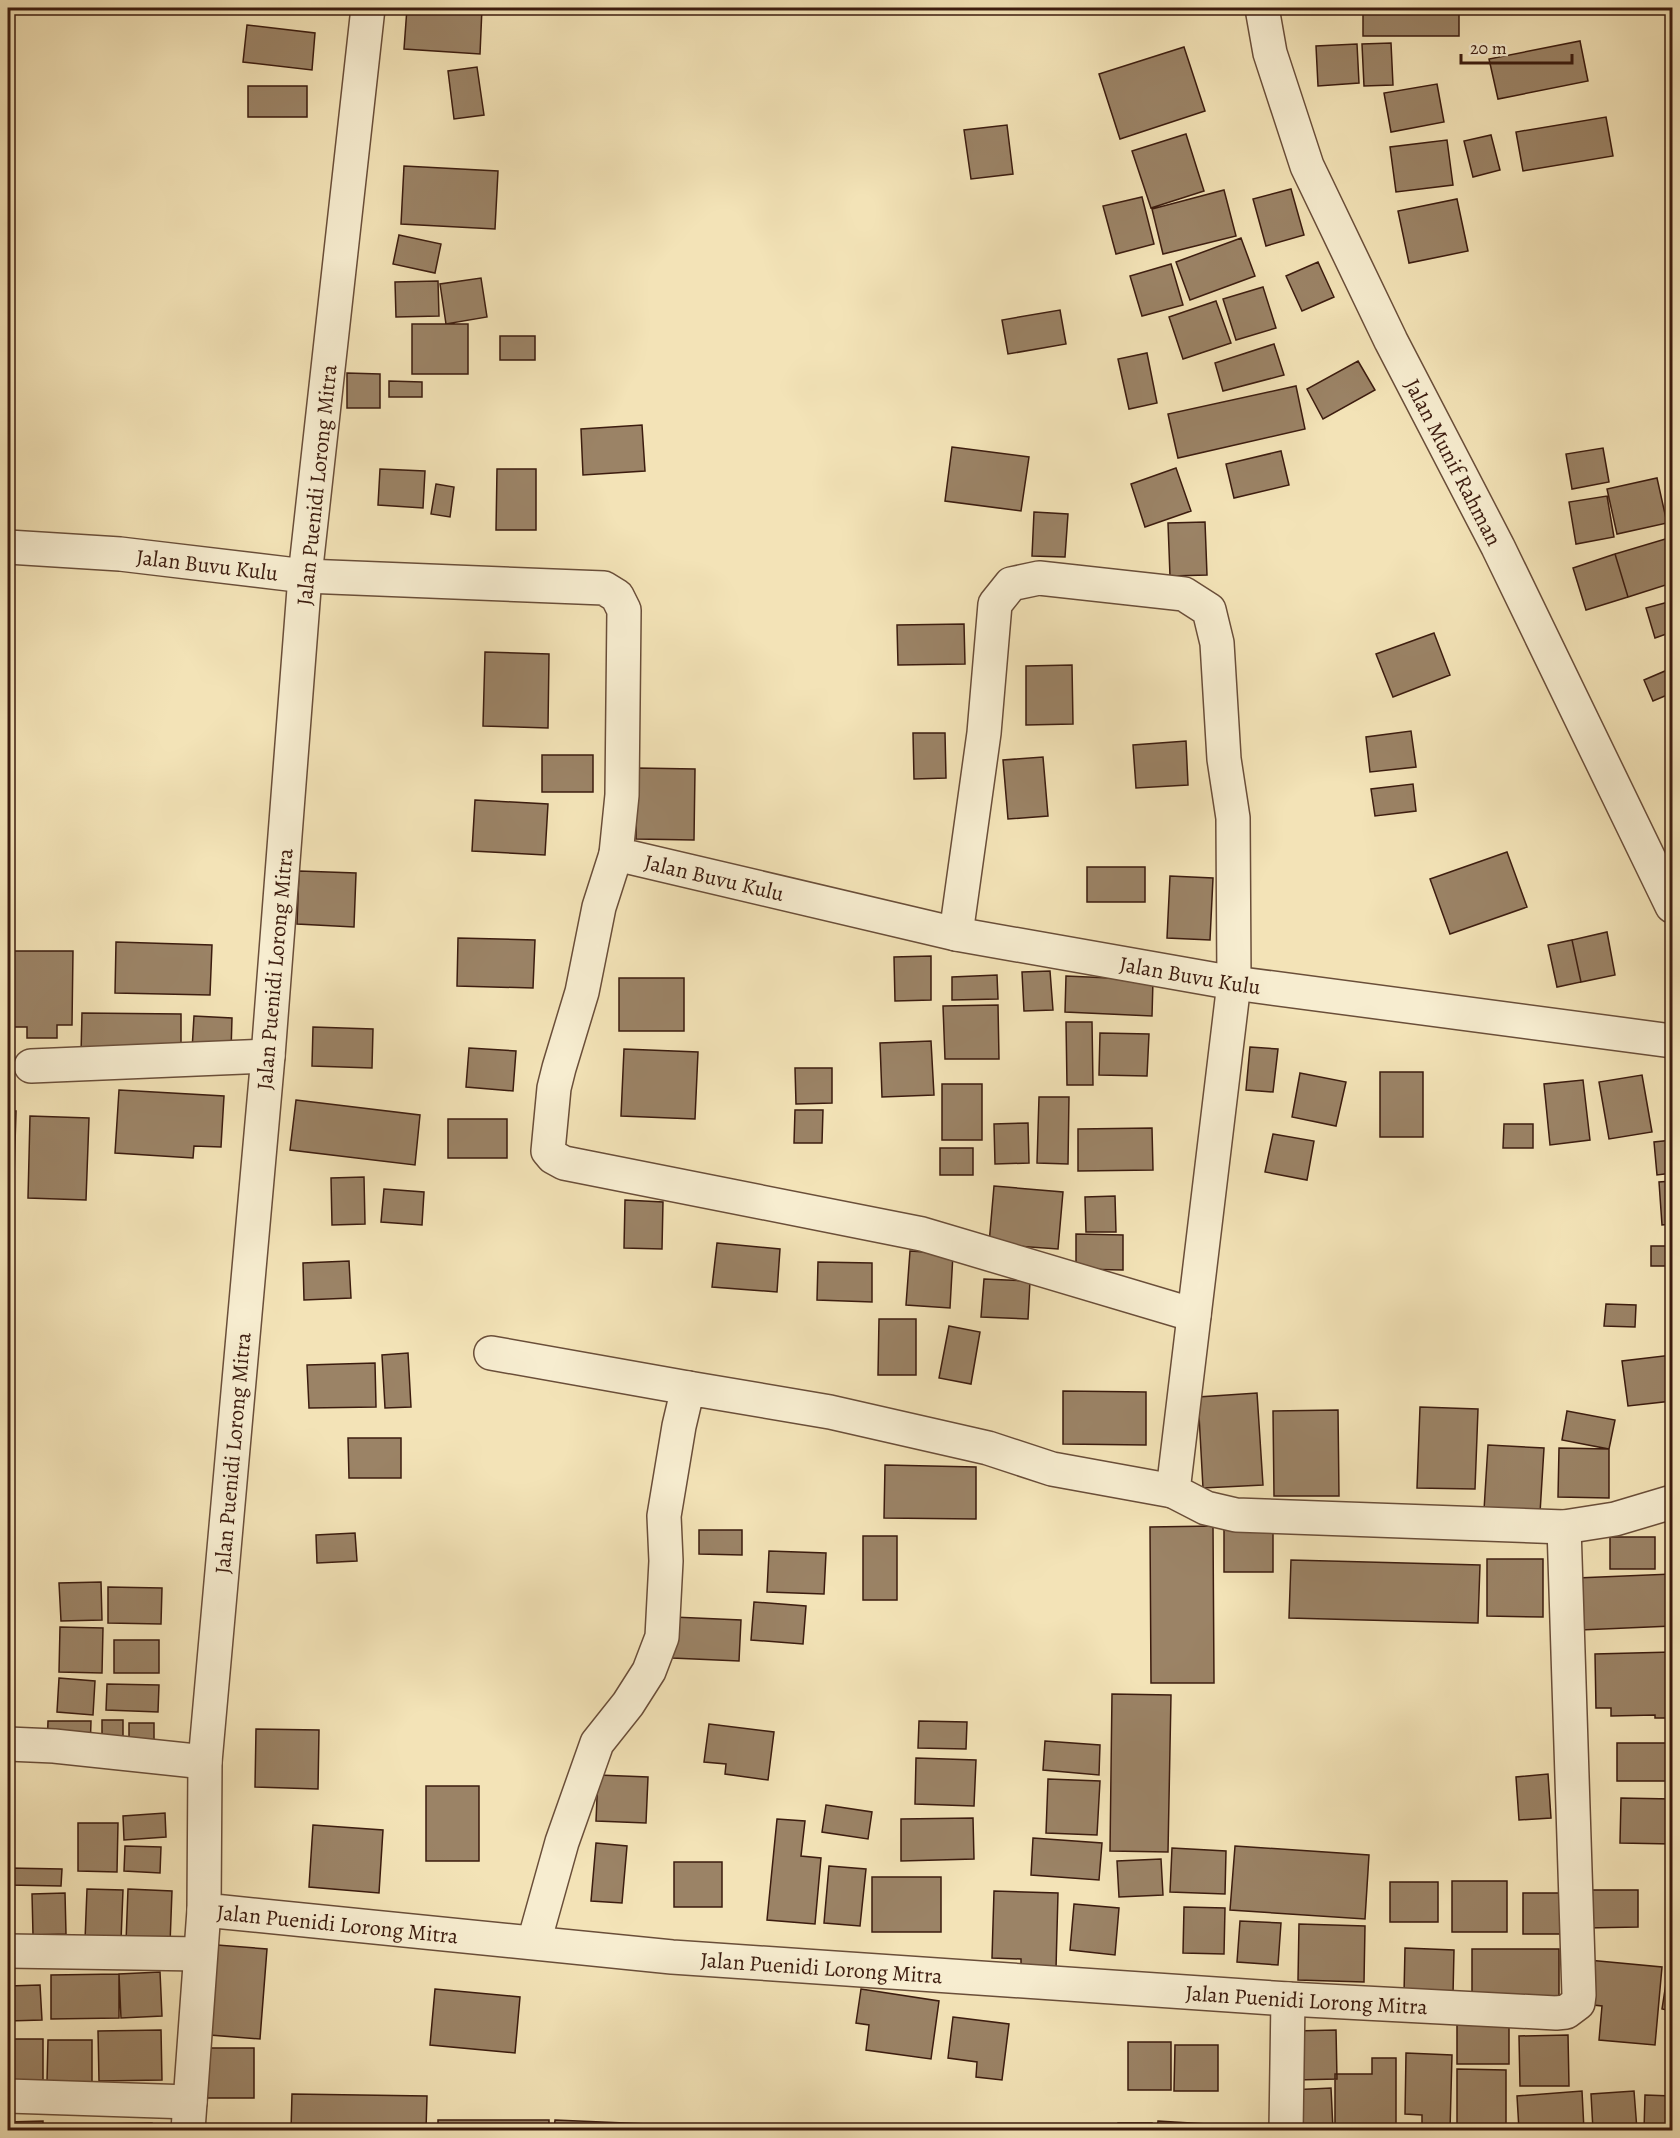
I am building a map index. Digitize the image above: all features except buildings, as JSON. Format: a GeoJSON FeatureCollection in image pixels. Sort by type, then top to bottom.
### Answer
{"type":"FeatureCollection","features":[{"type":"Feature","properties":{"kind":"street","name":"Jalan Puenidi Lorong Mitra"},"geometry":{"type":"LineString","coordinates":[[368,8],[305,576],[268,1056],[205,1762],[204,1910],[684,1958],[1288,1999],[1566,2012],[1578,2003],[1564,1527]]}},
{"type":"Feature","properties":{"kind":"street","name":"Jalan Munif Rahman"},"geometry":{"type":"LineString","coordinates":[[1262,8],[1270,53],[1307,166],[1391,341],[1498,547],[1672,906]]}},
{"type":"Feature","properties":{"kind":"street","name":"Jalan Buvu Kulu"},"geometry":{"type":"LineString","coordinates":[[8,547],[120,554],[305,576],[604,588],[617,596],[624,609],[622,795],[616,854],[956,934],[1234,983],[1672,1041]]}},
{"type":"Feature","properties":{"kind":"street"},"geometry":{"type":"LineString","coordinates":[[956,934],[984,734],[995,604],[1011,584],[1039,578],[1184,594],[1209,610],[1217,643],[1224,759],[1233,818],[1234,983],[1173,1491]]}},
{"type":"Feature","properties":{"kind":"street"},"geometry":{"type":"LineString","coordinates":[[616,854],[599,907],[582,992],[554,1088],[548,1151],[552,1157],[564,1163],[922,1234],[1194,1315]]}},
{"type":"Feature","properties":{"kind":"street"},"geometry":{"type":"LineString","coordinates":[[31,1066],[268,1056]]}},
{"type":"Feature","properties":{"kind":"street"},"geometry":{"type":"LineString","coordinates":[[491,1353],[830,1412],[988,1448],[1052,1468],[1173,1491],[1206,1508],[1236,1515],[1564,1527],[1615,1519],[1672,1502]]}},
{"type":"Feature","properties":{"kind":"street"},"geometry":{"type":"LineString","coordinates":[[534,1942],[562,1842],[597,1743],[628,1704],[649,1671],[662,1637],[666,1561],[664,1516],[678,1426],[688,1388]]}},
{"type":"Feature","properties":{"kind":"street"},"geometry":{"type":"LineString","coordinates":[[8,1744],[54,1746],[205,1762]]}},
{"type":"Feature","properties":{"kind":"street"},"geometry":{"type":"LineString","coordinates":[[8,2096],[189,2116],[204,1910]]}},
{"type":"Feature","properties":{"kind":"street"},"geometry":{"type":"LineString","coordinates":[[8,1952],[200,1954]]}},
{"type":"Feature","properties":{"kind":"street"},"geometry":{"type":"LineString","coordinates":[[1286,2130],[1288,1999]]}}]}
